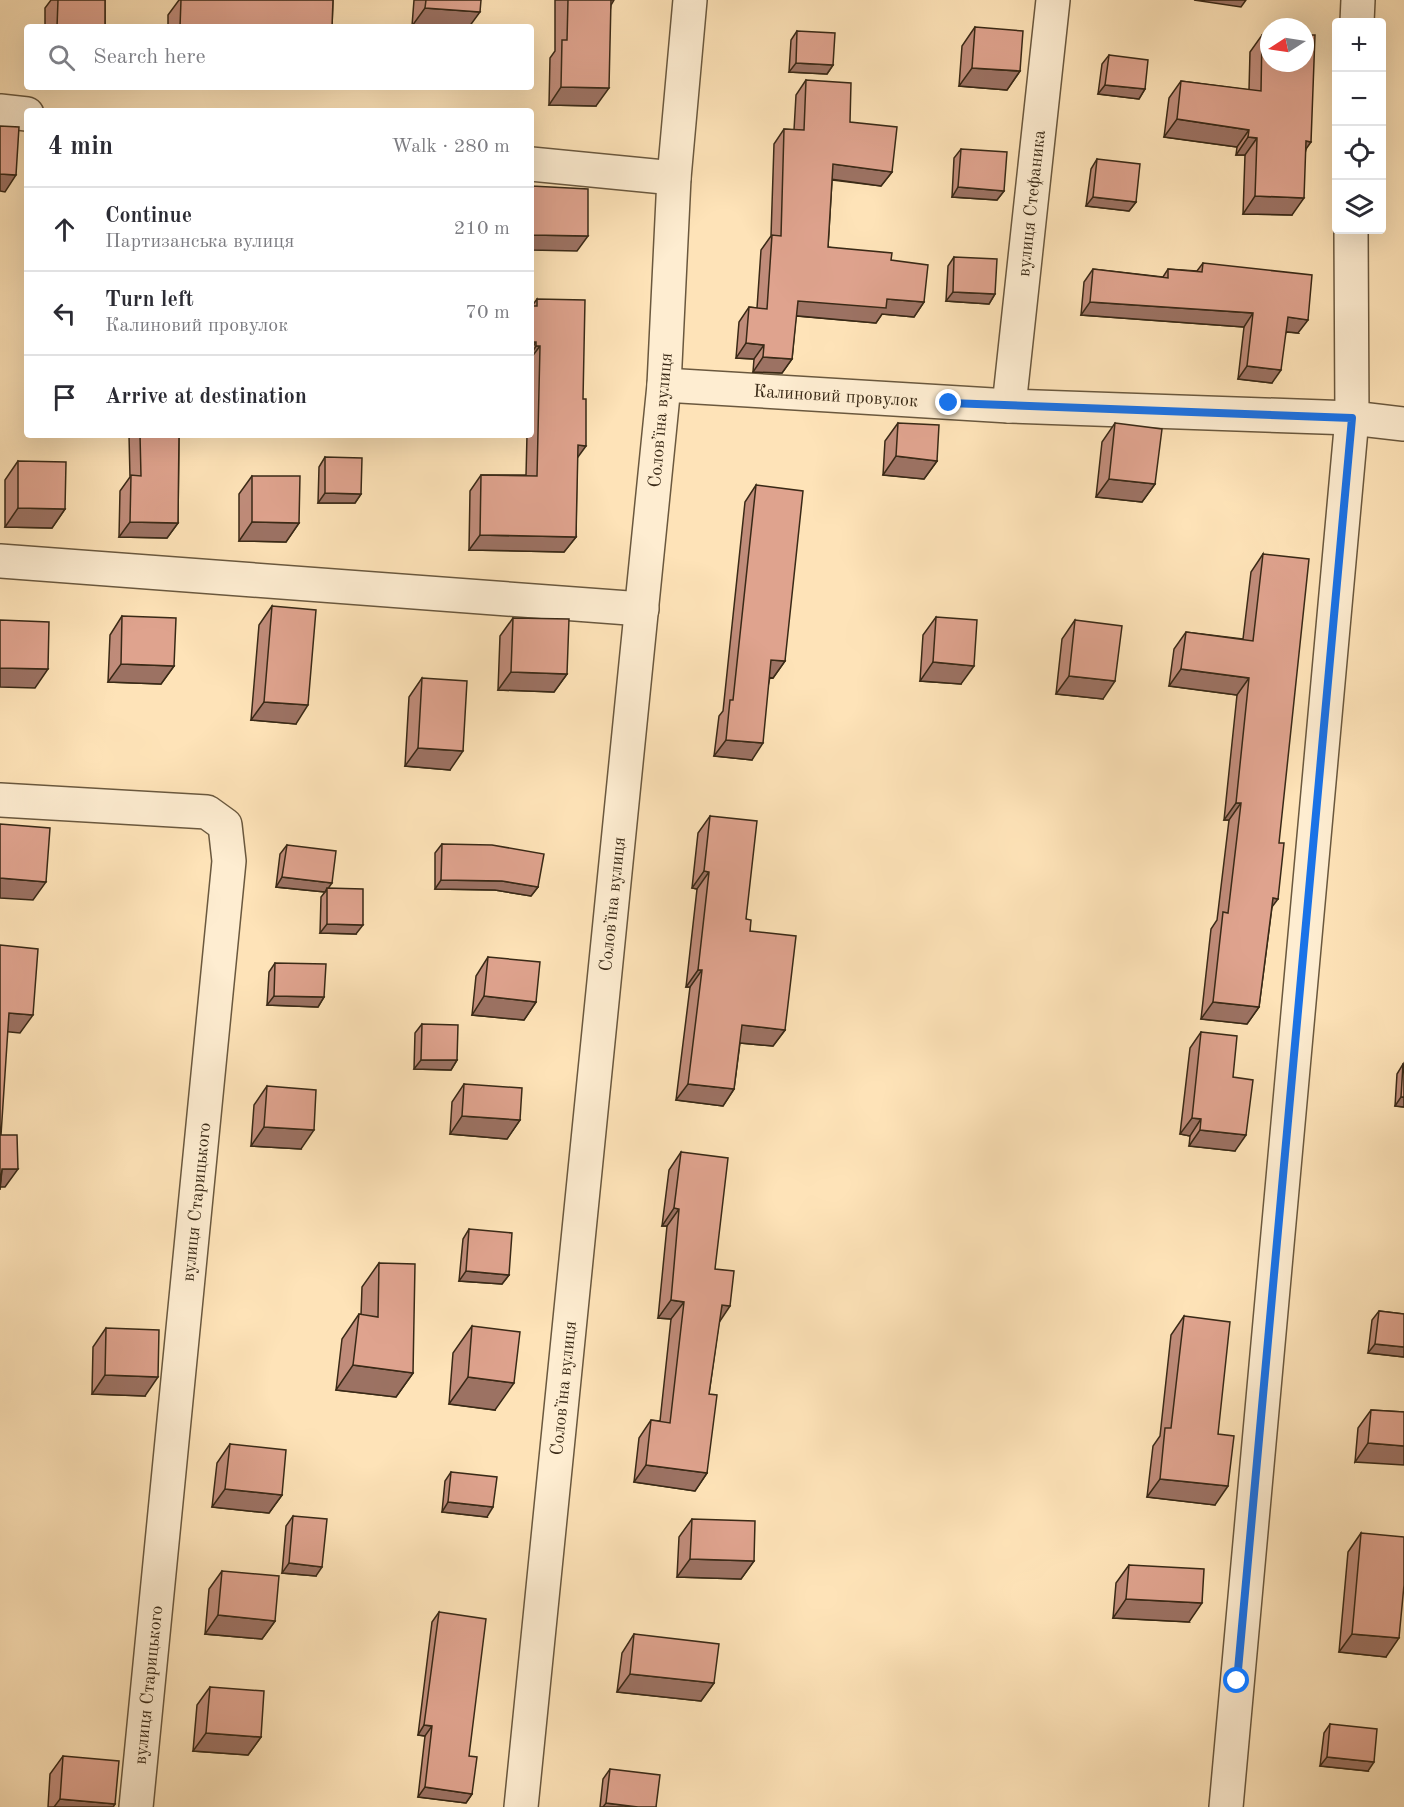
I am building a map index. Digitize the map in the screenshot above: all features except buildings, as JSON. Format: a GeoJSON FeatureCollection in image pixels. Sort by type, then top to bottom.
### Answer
{"type":"FeatureCollection","features":[{"type":"Feature","properties":{"kind":"street","name":"Соловʼїна вулиця"},"geometry":{"type":"LineString","coordinates":[[521,1807],[664,386],[674,178],[690,0]]}},
{"type":"Feature","properties":{"kind":"street","name":"вулиця Стефаника"},"geometry":{"type":"LineString","coordinates":[[1009,406],[1053,0]]}},
{"type":"Feature","properties":{"kind":"street"},"geometry":{"type":"LineString","coordinates":[[1357,18],[1358,0]]}},
{"type":"Feature","properties":{"kind":"street"},"geometry":{"type":"LineString","coordinates":[[0,111],[24,114]]}},
{"type":"Feature","properties":{"kind":"street"},"geometry":{"type":"LineString","coordinates":[[534,164],[674,178]]}},
{"type":"Feature","properties":{"kind":"street"},"geometry":{"type":"LineString","coordinates":[[1226,1807],[1352,418],[1351,234]]}},
{"type":"Feature","properties":{"kind":"street","name":"Калиновий провулок"},"geometry":{"type":"LineString","coordinates":[[664,386],[1009,406],[1352,418],[1404,424]]}},
{"type":"Feature","properties":{"kind":"street"},"geometry":{"type":"LineString","coordinates":[[0,561],[642,609]]}},
{"type":"Feature","properties":{"kind":"street","name":"вулиця Старицького"},"geometry":{"type":"LineString","coordinates":[[0,800],[207,812],[225,825],[229,861],[136,1807]]}},
{"type":"Feature","properties":{"kind":"route"},"geometry":{"type":"LineString","coordinates":[[949,403],[1352,418],[1237,1681]]}}]}
